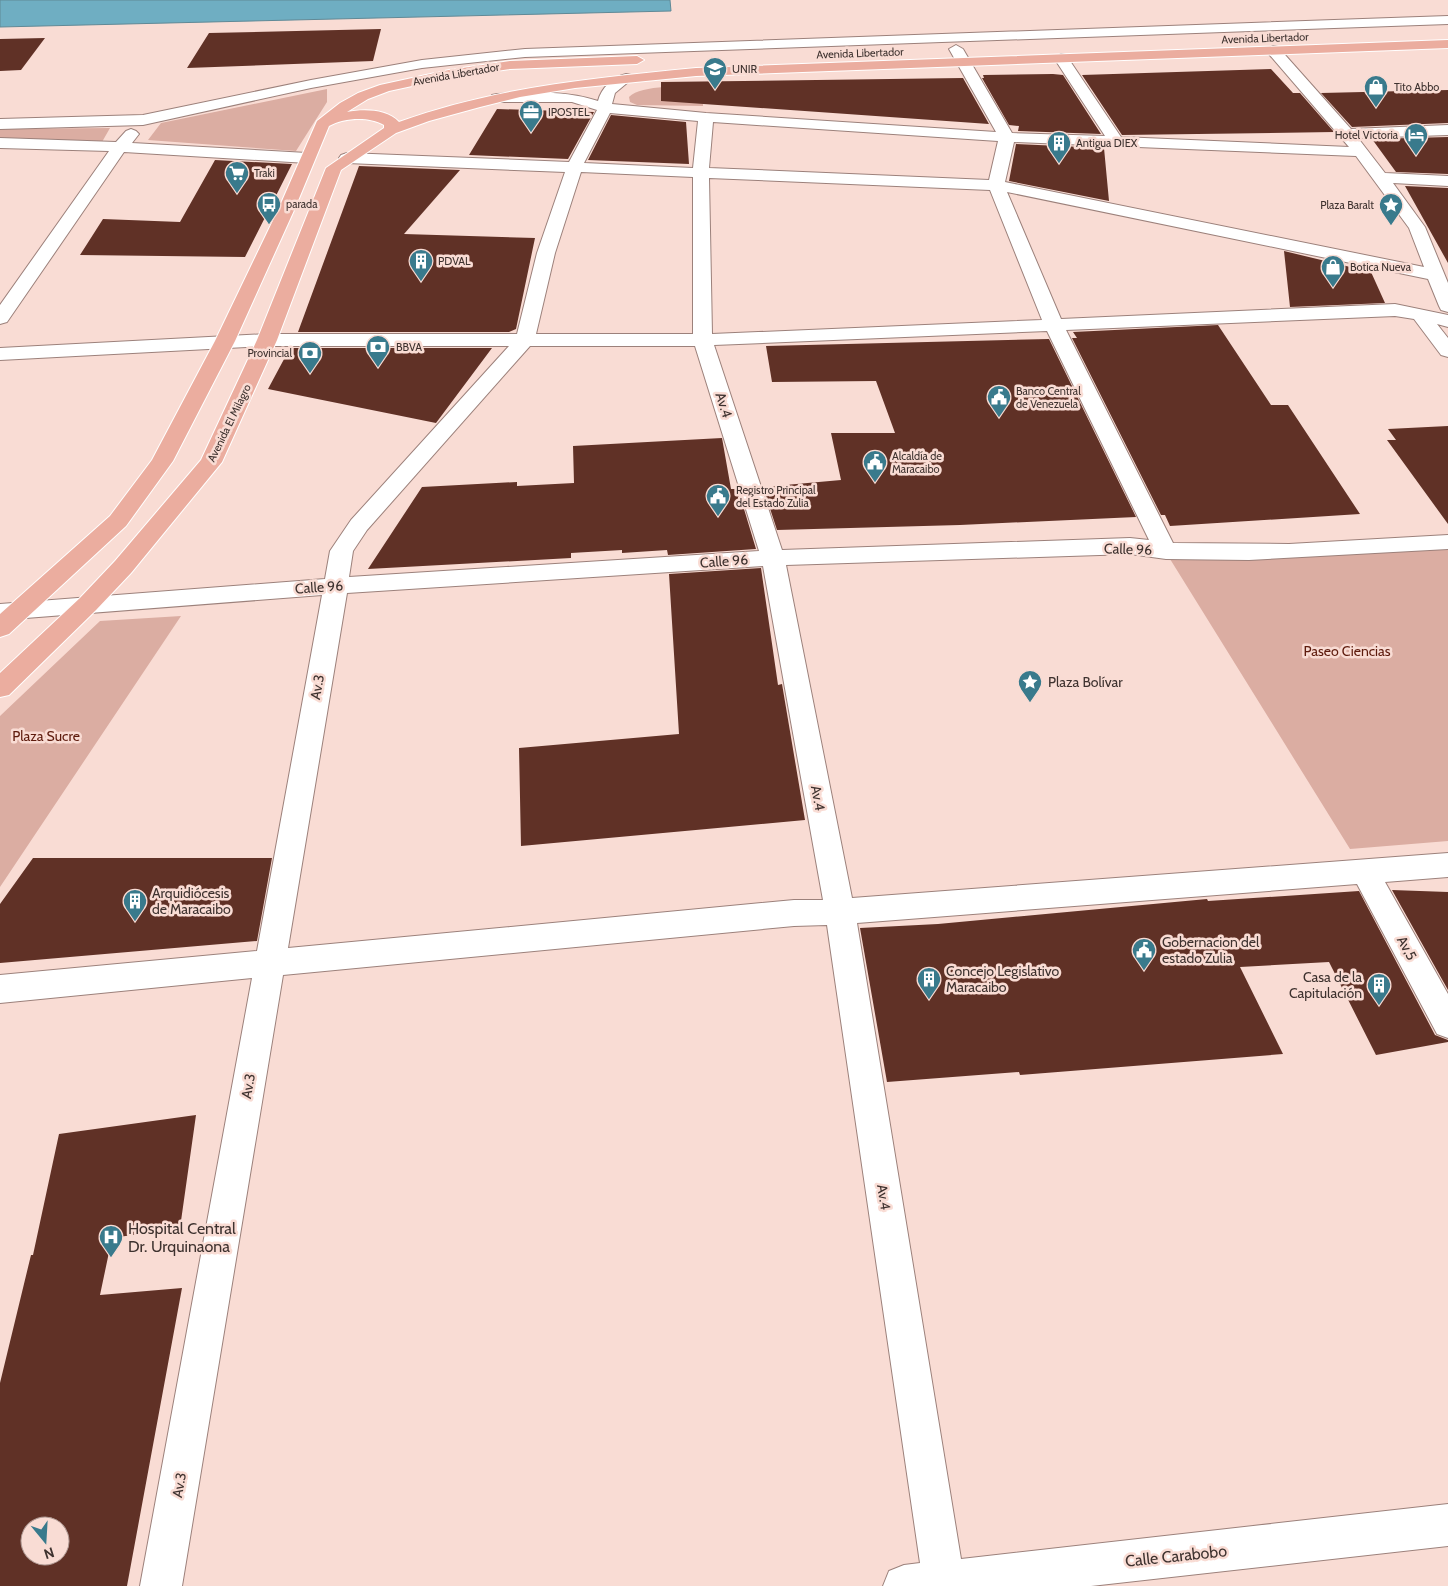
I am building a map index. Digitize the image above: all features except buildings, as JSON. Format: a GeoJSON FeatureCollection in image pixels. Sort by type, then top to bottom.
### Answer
{"type":"FeatureCollection","features":[{"type":"Feature","properties":{"kind":"main road","name":"Avenida Libertador"},"geometry":{"type":"LineString","coordinates":[[308,158],[322,124],[345,106],[363,96],[385,88],[449,74],[510,65],[762,50],[956,49],[1448,32]]}},
{"type":"Feature","properties":{"kind":"main road","name":"Avenida Libertador"},"geometry":{"type":"LineString","coordinates":[[347,158],[391,130],[434,115],[520,93],[626,78],[696,72],[1448,44]]}},
{"type":"Feature","properties":{"kind":"main road"},"geometry":{"type":"LineString","coordinates":[[434,115],[394,108],[392,91],[449,74]]}},
{"type":"Feature","properties":{"kind":"main road"},"geometry":{"type":"LineString","coordinates":[[322,124],[340,118],[366,114],[383,117],[392,123],[391,130]]}},
{"type":"Feature","properties":{"kind":"main road"},"geometry":{"type":"LineString","coordinates":[[0,628],[9,612],[118,521],[162,461],[225,341],[287,208],[308,158]]}},
{"type":"Feature","properties":{"kind":"main road","name":"Avenida El Milagro"},"geometry":{"type":"LineString","coordinates":[[0,688],[124,567],[211,462],[267,340],[334,168],[347,158]]}},
{"type":"Feature","properties":{"kind":"street"},"geometry":{"type":"LineString","coordinates":[[0,124],[143,120],[302,86],[422,64],[525,53],[762,50],[1448,20]]}},
{"type":"Feature","properties":{"kind":"street"},"geometry":{"type":"LineString","coordinates":[[956,49],[1007,137],[996,185],[1054,325],[1166,551]]}},
{"type":"Feature","properties":{"kind":"street"},"geometry":{"type":"LineString","coordinates":[[1273,50],[1347,134],[1432,246],[1436,275],[1448,306]]}},
{"type":"Feature","properties":{"kind":"street"},"geometry":{"type":"LineString","coordinates":[[1061,58],[1116,141]]}},
{"type":"Feature","properties":{"kind":"street"},"geometry":{"type":"LineString","coordinates":[[345,106],[342,97],[350,89],[422,64]]}},
{"type":"Feature","properties":{"kind":"street"},"geometry":{"type":"LineString","coordinates":[[525,340],[546,254],[574,168],[605,108],[604,99],[610,89],[626,78]]}},
{"type":"Feature","properties":{"kind":"street"},"geometry":{"type":"LineString","coordinates":[[497,98],[561,97],[574,98],[605,108],[706,117],[1007,137],[1360,152]]}},
{"type":"Feature","properties":{"kind":"street","name":"Av.4"},"geometry":{"type":"LineString","coordinates":[[706,117],[701,172],[703,340],[773,558],[840,912],[930,1585]]}},
{"type":"Feature","properties":{"kind":"street"},"geometry":{"type":"LineString","coordinates":[[0,318],[120,147],[143,120]]}},
{"type":"Feature","properties":{"kind":"street"},"geometry":{"type":"LineString","coordinates":[[1347,134],[1448,130]]}},
{"type":"Feature","properties":{"kind":"street"},"geometry":{"type":"LineString","coordinates":[[0,143],[120,147],[308,158]]}},
{"type":"Feature","properties":{"kind":"street"},"geometry":{"type":"LineString","coordinates":[[347,158],[996,185],[1436,275]]}},
{"type":"Feature","properties":{"kind":"street"},"geometry":{"type":"LineString","coordinates":[[1380,178],[1448,181]]}},
{"type":"Feature","properties":{"kind":"street"},"geometry":{"type":"LineString","coordinates":[[0,354],[267,340],[703,340],[1395,310],[1448,321]]}},
{"type":"Feature","properties":{"kind":"street"},"geometry":{"type":"LineString","coordinates":[[1420,315],[1448,351]]}},
{"type":"Feature","properties":{"kind":"street","name":"Av.3"},"geometry":{"type":"LineString","coordinates":[[161,1586],[270,965],[334,586],[342,551],[359,524],[525,340]]}},
{"type":"Feature","properties":{"kind":"street","name":"Calle 96"},"geometry":{"type":"LineString","coordinates":[[9,612],[88,604],[334,586],[773,558],[1130,546],[1166,551],[1223,554],[1448,542]]}},
{"type":"Feature","properties":{"kind":"street"},"geometry":{"type":"LineString","coordinates":[[0,989],[270,965],[794,913],[840,912],[1448,865]]}},
{"type":"Feature","properties":{"kind":"street","name":"Av,5"},"geometry":{"type":"LineString","coordinates":[[1365,872],[1448,1024]]}},
{"type":"Feature","properties":{"kind":"street","name":"Calle Carabobo"},"geometry":{"type":"LineString","coordinates":[[930,1585],[1448,1525]]}},
{"type":"Feature","properties":{"kind":"green space"},"geometry":{"type":"Polygon","coordinates":[[[703,86],[703,106],[637,105],[630,102],[629,97],[635,93],[653,88],[703,86]]]}},
{"type":"Feature","properties":{"kind":"green space"},"geometry":{"type":"Polygon","coordinates":[[[327,89],[327,102],[296,151],[148,140],[161,123],[327,89]]]}},
{"type":"Feature","properties":{"kind":"green space"},"geometry":{"type":"Polygon","coordinates":[[[110,128],[102,142],[0,139],[0,129],[110,128]]]}},
{"type":"Feature","properties":{"kind":"green space","name":"Paseo Ciencias"},"geometry":{"type":"Polygon","coordinates":[[[1448,542],[1448,841],[1350,849],[1170,559],[1448,542]]]}},
{"type":"Feature","properties":{"kind":"green space","name":"Plaza Sucre"},"geometry":{"type":"Polygon","coordinates":[[[181,616],[0,887],[0,716],[100,621],[181,616]]]}},
{"type":"Feature","properties":{"kind":"water"},"geometry":{"type":"Polygon","coordinates":[[[0,0],[670,0],[671,11],[0,27],[0,0]]]}},
{"type":"Feature","properties":{"kind":"place","name":"UNIR"},"geometry":{"type":"Point","coordinates":[715,90]}},
{"type":"Feature","properties":{"kind":"place","name":"Tito Abbo"},"geometry":{"type":"Point","coordinates":[1376,108]}},
{"type":"Feature","properties":{"kind":"place","name":"IPOSTEL"},"geometry":{"type":"Point","coordinates":[531,133]}},
{"type":"Feature","properties":{"kind":"place","name":"Hotel Victoria"},"geometry":{"type":"Point","coordinates":[1416,156]}},
{"type":"Feature","properties":{"kind":"place","name":"Antigua DIEX"},"geometry":{"type":"Point","coordinates":[1059,164]}},
{"type":"Feature","properties":{"kind":"place","name":"Traki"},"geometry":{"type":"Point","coordinates":[237,194]}},
{"type":"Feature","properties":{"kind":"place","name":"parada"},"geometry":{"type":"Point","coordinates":[269,225]}},
{"type":"Feature","properties":{"kind":"place","name":"Plaza Baralt"},"geometry":{"type":"Point","coordinates":[1391,226]}},
{"type":"Feature","properties":{"kind":"place","name":"PDVAL"},"geometry":{"type":"Point","coordinates":[421,282]}},
{"type":"Feature","properties":{"kind":"place","name":"Botica Nueva"},"geometry":{"type":"Point","coordinates":[1333,288]}},
{"type":"Feature","properties":{"kind":"place","name":"BBVA"},"geometry":{"type":"Point","coordinates":[378,368]}},
{"type":"Feature","properties":{"kind":"place","name":"Provincial"},"geometry":{"type":"Point","coordinates":[310,374]}},
{"type":"Feature","properties":{"kind":"place","name":"Banco Central de Venezuela"},"geometry":{"type":"Point","coordinates":[999,418]}},
{"type":"Feature","properties":{"kind":"place","name":"Alcaldía de Maracaibo"},"geometry":{"type":"Point","coordinates":[875,483]}},
{"type":"Feature","properties":{"kind":"place","name":"Registro Principal del Estado Zulia"},"geometry":{"type":"Point","coordinates":[718,517]}},
{"type":"Feature","properties":{"kind":"place","name":"Plaza Bolívar"},"geometry":{"type":"Point","coordinates":[1030,703]}},
{"type":"Feature","properties":{"kind":"place","name":"Arquidiócesis de Maracaibo"},"geometry":{"type":"Point","coordinates":[135,922]}},
{"type":"Feature","properties":{"kind":"place","name":"Gobernacion del estado Zulia"},"geometry":{"type":"Point","coordinates":[1144,971]}},
{"type":"Feature","properties":{"kind":"place","name":"Concejo Legislativo Maracaibo"},"geometry":{"type":"Point","coordinates":[929,1000]}},
{"type":"Feature","properties":{"kind":"place","name":"Casa de la Capitulación"},"geometry":{"type":"Point","coordinates":[1379,1006]}},
{"type":"Feature","properties":{"kind":"place","name":"Hospital Central Dr. Urquinaona"},"geometry":{"type":"Point","coordinates":[111,1258]}}]}
